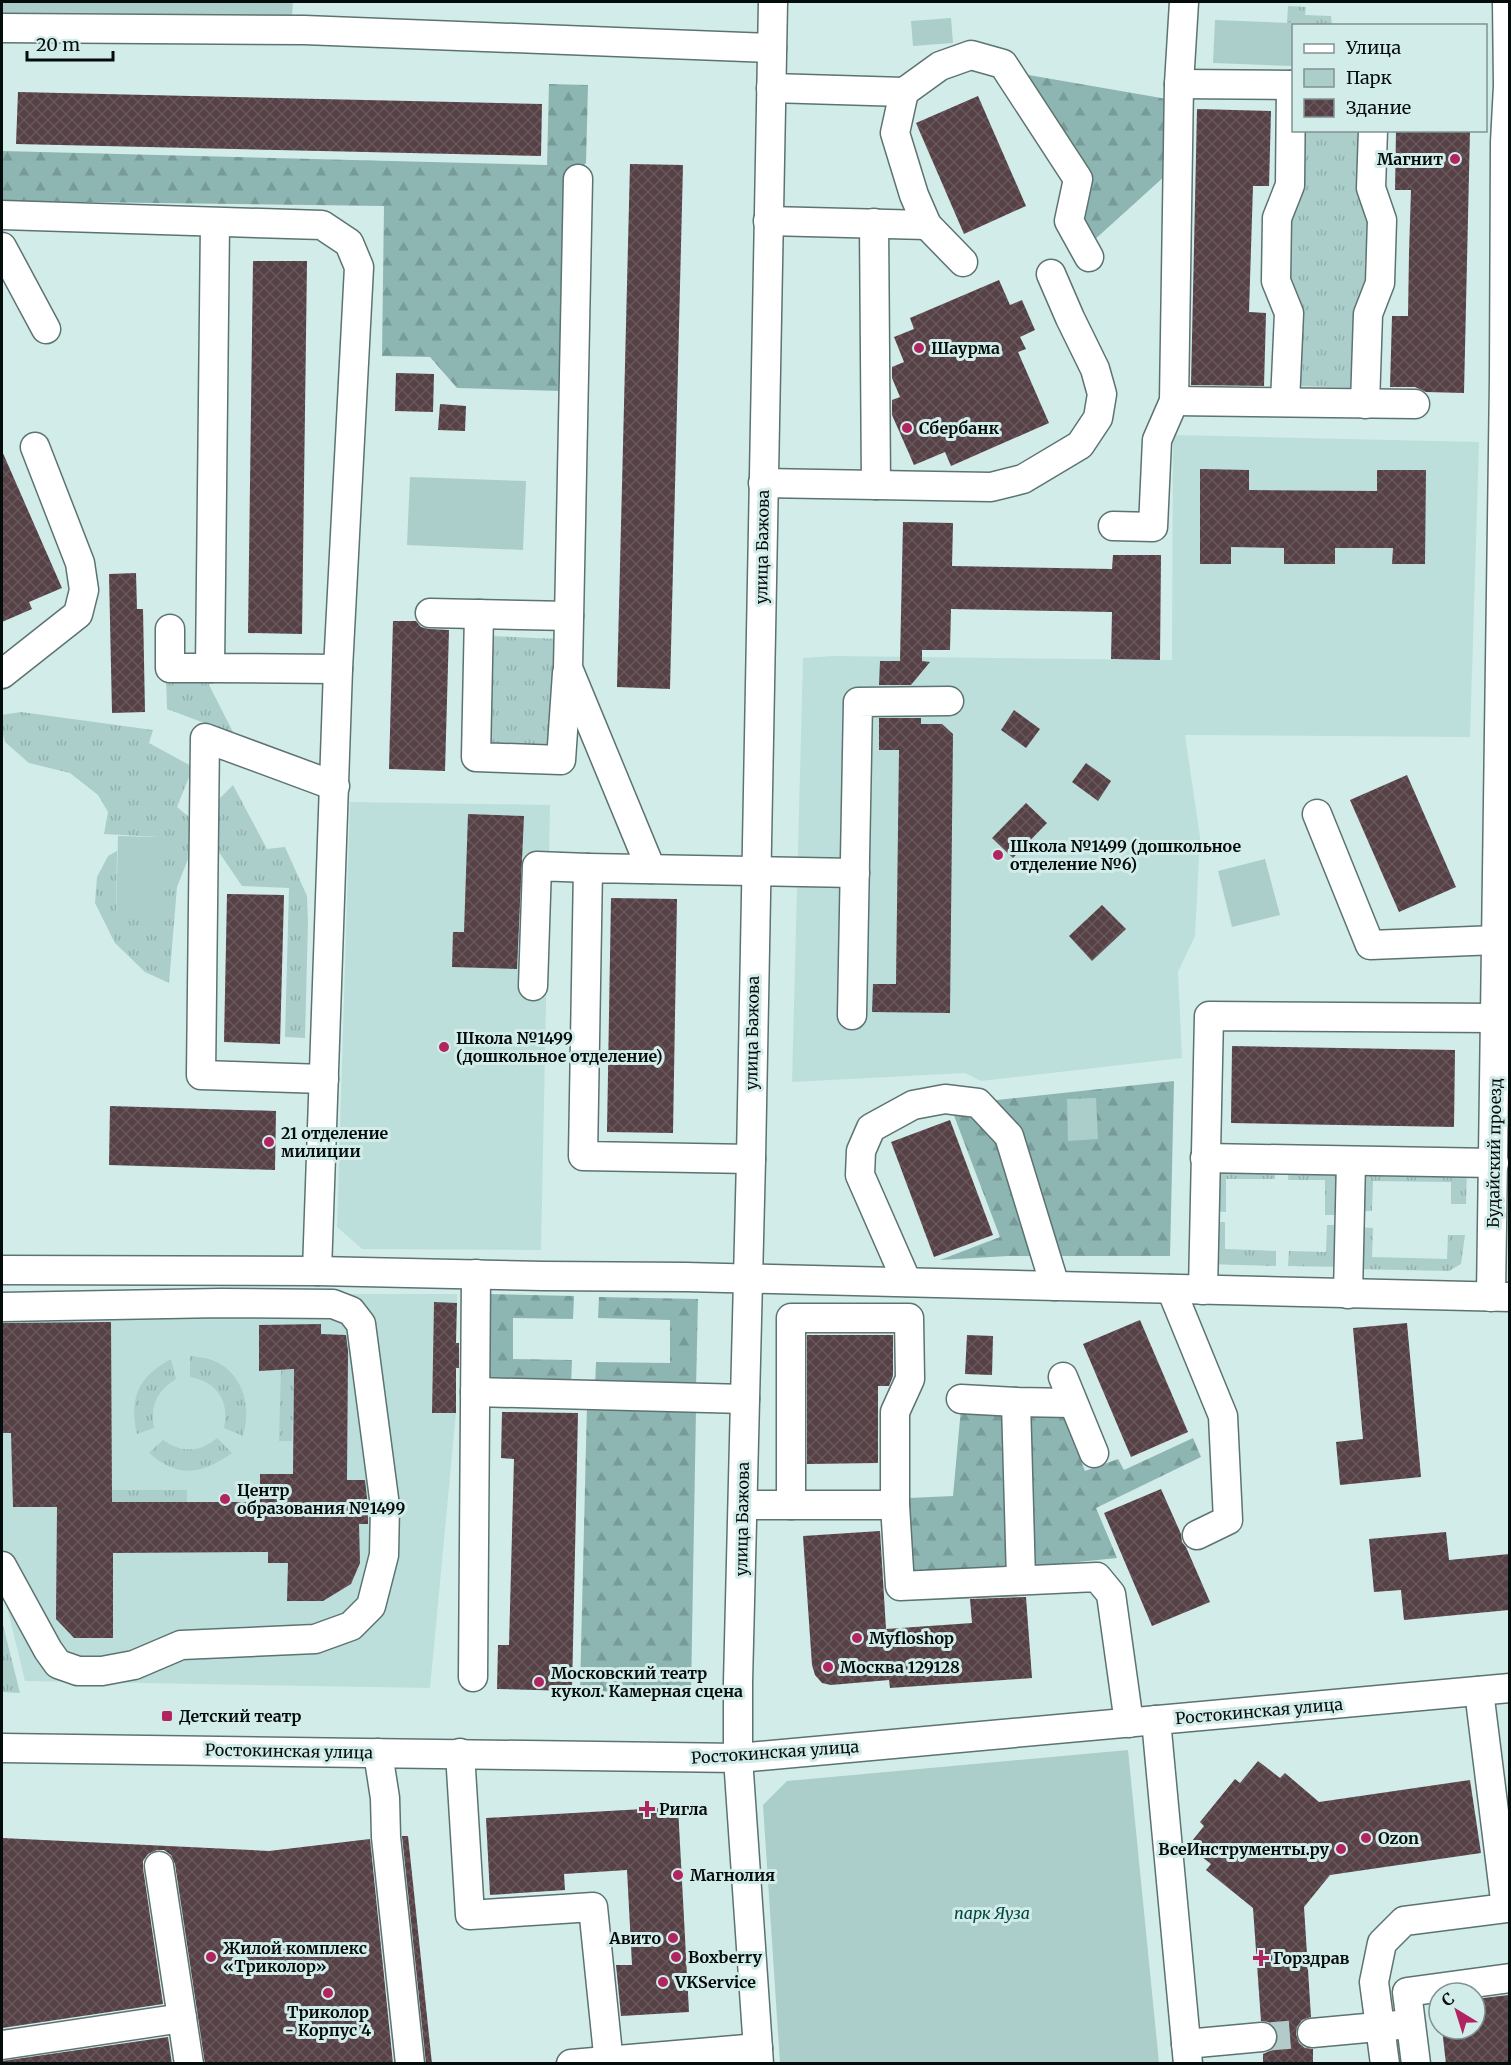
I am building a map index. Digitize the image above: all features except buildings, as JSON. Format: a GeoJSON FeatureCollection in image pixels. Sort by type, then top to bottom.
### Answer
{"type":"FeatureCollection","features":[{"type":"Feature","properties":{"kind":"street","name":"улица Бажова"},"geometry":{"type":"LineString","coordinates":[[758,2056],[738,1758],[773,2]]}},
{"type":"Feature","properties":{"kind":"street"},"geometry":{"type":"LineString","coordinates":[[1113,526],[1153,527],[1156,440],[1174,401],[1179,84],[1184,2]]}},
{"type":"Feature","properties":{"kind":"street","name":"Будайский проезд"},"geometry":{"type":"LineString","coordinates":[[1500,1297],[1494,1163],[1497,940],[1504,759],[1507,379],[1505,142],[1501,86],[1507,2]]}},
{"type":"Feature","properties":{"kind":"street"},"geometry":{"type":"LineString","coordinates":[[2,28],[304,30],[772,48]]}},
{"type":"Feature","properties":{"kind":"street"},"geometry":{"type":"LineString","coordinates":[[771,88],[904,92],[940,66],[971,55],[1003,64],[1077,179],[1070,221],[1089,257]]}},
{"type":"Feature","properties":{"kind":"street"},"geometry":{"type":"LineString","coordinates":[[1179,84],[1292,85],[1290,185],[1276,218],[1276,281],[1289,312],[1285,402]]}},
{"type":"Feature","properties":{"kind":"street"},"geometry":{"type":"LineString","coordinates":[[904,92],[895,132],[914,195],[927,225],[963,262]]}},
{"type":"Feature","properties":{"kind":"street"},"geometry":{"type":"LineString","coordinates":[[1365,404],[1368,315],[1380,283],[1382,220],[1371,188],[1373,132]]}},
{"type":"Feature","properties":{"kind":"street"},"geometry":{"type":"LineString","coordinates":[[479,614],[476,757],[561,760],[568,668],[578,179]]}},
{"type":"Feature","properties":{"kind":"street"},"geometry":{"type":"LineString","coordinates":[[2,215],[322,225],[349,243],[359,267],[338,669],[317,1271]]}},
{"type":"Feature","properties":{"kind":"street"},"geometry":{"type":"LineString","coordinates":[[768,221],[927,225]]}},
{"type":"Feature","properties":{"kind":"street"},"geometry":{"type":"LineString","coordinates":[[210,668],[215,223]]}},
{"type":"Feature","properties":{"kind":"street"},"geometry":{"type":"LineString","coordinates":[[874,223],[876,485]]}},
{"type":"Feature","properties":{"kind":"street"},"geometry":{"type":"LineString","coordinates":[[2,247],[46,329]]}},
{"type":"Feature","properties":{"kind":"street"},"geometry":{"type":"LineString","coordinates":[[763,483],[991,487],[1023,478],[1080,445],[1098,418],[1102,394],[1095,369],[1051,274]]}},
{"type":"Feature","properties":{"kind":"street"},"geometry":{"type":"LineString","coordinates":[[1174,401],[1415,404]]}},
{"type":"Feature","properties":{"kind":"street"},"geometry":{"type":"LineString","coordinates":[[2,674],[78,614],[84,590],[80,563],[35,447]]}},
{"type":"Feature","properties":{"kind":"street"},"geometry":{"type":"LineString","coordinates":[[430,613],[569,616]]}},
{"type":"Feature","properties":{"kind":"street"},"geometry":{"type":"LineString","coordinates":[[170,629],[170,668],[338,669]]}},
{"type":"Feature","properties":{"kind":"street"},"geometry":{"type":"LineString","coordinates":[[568,668],[651,869]]}},
{"type":"Feature","properties":{"kind":"street"},"geometry":{"type":"LineString","coordinates":[[852,1015],[858,702],[950,701]]}},
{"type":"Feature","properties":{"kind":"street"},"geometry":{"type":"LineString","coordinates":[[324,1079],[201,1075],[205,738],[335,786]]}},
{"type":"Feature","properties":{"kind":"street"},"geometry":{"type":"LineString","coordinates":[[1317,814],[1370,945],[1497,940]]}},
{"type":"Feature","properties":{"kind":"street"},"geometry":{"type":"LineString","coordinates":[[533,986],[537,866],[855,873]]}},
{"type":"Feature","properties":{"kind":"street"},"geometry":{"type":"LineString","coordinates":[[588,868],[583,1156],[751,1159]]}},
{"type":"Feature","properties":{"kind":"street"},"geometry":{"type":"LineString","coordinates":[[1203,1290],[1209,1016],[1496,1018]]}},
{"type":"Feature","properties":{"kind":"street"},"geometry":{"type":"LineString","coordinates":[[907,1282],[860,1175],[861,1151],[871,1128],[913,1105],[945,1099],[978,1103],[1009,1136],[1055,1286]]}},
{"type":"Feature","properties":{"kind":"street"},"geometry":{"type":"LineString","coordinates":[[1206,1158],[1494,1163]]}},
{"type":"Feature","properties":{"kind":"street"},"geometry":{"type":"LineString","coordinates":[[1348,1294],[1350,1161]]}},
{"type":"Feature","properties":{"kind":"street"},"geometry":{"type":"LineString","coordinates":[[2,1270],[317,1271],[747,1278],[1500,1297]]}},
{"type":"Feature","properties":{"kind":"street"},"geometry":{"type":"LineString","coordinates":[[473,1677],[476,1274]]}},
{"type":"Feature","properties":{"kind":"street"},"geometry":{"type":"LineString","coordinates":[[1171,1289],[1223,1416],[1228,1520],[1197,1535]]}},
{"type":"Feature","properties":{"kind":"street"},"geometry":{"type":"LineString","coordinates":[[2,1307],[221,1303],[333,1304],[351,1311],[361,1324],[385,1506],[384,1555],[371,1606],[351,1626],[315,1639],[182,1646],[134,1665],[102,1671],[78,1671],[58,1664],[2,1566]]}},
{"type":"Feature","properties":{"kind":"street"},"geometry":{"type":"LineString","coordinates":[[791,1505],[791,1318],[909,1318],[909,1379],[895,1412],[895,1505],[900,1586],[1097,1577],[1112,1594],[1143,1721],[1187,2054],[1262,2037]]}},
{"type":"Feature","properties":{"kind":"street"},"geometry":{"type":"LineString","coordinates":[[961,1399],[1016,1402],[1068,1390],[1095,1454]]}},
{"type":"Feature","properties":{"kind":"street"},"geometry":{"type":"LineString","coordinates":[[475,1392],[745,1400]]}},
{"type":"Feature","properties":{"kind":"street"},"geometry":{"type":"LineString","coordinates":[[1016,1402],[1021,1580]]}},
{"type":"Feature","properties":{"kind":"street"},"geometry":{"type":"LineString","coordinates":[[743,1505],[895,1505]]}},
{"type":"Feature","properties":{"kind":"street","name":"Ростокинская улица"},"geometry":{"type":"LineString","coordinates":[[2,1748],[738,1758],[1509,1688]]}},
{"type":"Feature","properties":{"kind":"street"},"geometry":{"type":"LineString","coordinates":[[1385,2064],[1374,1982],[1382,1943],[1404,1921],[1506,1908],[1479,1691]]}},
{"type":"Feature","properties":{"kind":"street"},"geometry":{"type":"LineString","coordinates":[[378,1753],[385,1798],[386,1837],[410,2064]]}},
{"type":"Feature","properties":{"kind":"street"},"geometry":{"type":"LineString","coordinates":[[460,1753],[470,1915],[592,1907],[609,2062]]}},
{"type":"Feature","properties":{"kind":"street"},"geometry":{"type":"LineString","coordinates":[[159,1866],[189,2064]]}},
{"type":"Feature","properties":{"kind":"street"},"geometry":{"type":"LineString","coordinates":[[1416,2064],[1407,1992],[1509,1978]]}},
{"type":"Feature","properties":{"kind":"street"},"geometry":{"type":"LineString","coordinates":[[2,2045],[182,2018]]}},
{"type":"Feature","properties":{"kind":"street"},"geometry":{"type":"LineString","coordinates":[[1312,2032],[1411,2024]]}},
{"type":"Feature","properties":{"kind":"street"},"geometry":{"type":"LineString","coordinates":[[571,2064],[758,2056]]}},
{"type":"Feature","properties":{"kind":"shaded area","name":"Школа №1499 (дошкольное отделение №6)"},"geometry":{"type":"Polygon","coordinates":[[[1173,435],[1479,442],[1470,737],[1185,735],[1200,837],[1195,936],[1178,972],[1182,1058],[981,1081],[965,1073],[792,1082],[803,658],[834,656],[1172,660],[1173,435]]]}},
{"type":"Feature","properties":{"kind":"shaded area","name":"Школа №1499 (дошкольное отделение)"},"geometry":{"type":"Polygon","coordinates":[[[350,802],[550,805],[541,1250],[362,1249],[337,1227],[350,802]]]}},
{"type":"Feature","properties":{"kind":"shaded area","name":"Центр образования №1499"},"geometry":{"type":"Polygon","coordinates":[[[2,1294],[457,1294],[457,1303],[434,1303],[432,1413],[456,1413],[430,1688],[25,1681],[2,1586],[2,1294]]]}},
{"type":"Feature","properties":{"kind":"green space"},"geometry":{"type":"Polygon","coordinates":[[[2,2],[293,2],[292,17],[2,13],[2,2]]]}},
{"type":"Feature","properties":{"kind":"green space"},"geometry":{"type":"Polygon","coordinates":[[[1288,6],[1306,7],[1305,15],[1331,16],[1332,24],[1310,24],[1287,23],[1288,6]]]}},
{"type":"Feature","properties":{"kind":"green space"},"geometry":{"type":"Polygon","coordinates":[[[951,18],[953,43],[913,46],[911,21],[951,18]]]}},
{"type":"Feature","properties":{"kind":"green space"},"geometry":{"type":"Polygon","coordinates":[[[1215,20],[1313,24],[1292,24],[1292,66],[1213,63],[1215,20]]]}},
{"type":"Feature","properties":{"kind":"green space"},"geometry":{"type":"Polygon","coordinates":[[[1017,73],[1167,99],[1166,175],[1092,242],[1017,73]]]}},
{"type":"Feature","properties":{"kind":"green space"},"geometry":{"type":"Polygon","coordinates":[[[549,84],[588,85],[586,163],[567,183],[562,391],[457,388],[430,357],[382,356],[384,206],[2,201],[2,151],[547,165],[549,84]]]}},
{"type":"Feature","properties":{"kind":"green space"},"geometry":{"type":"Polygon","coordinates":[[[1304,132],[1360,132],[1370,220],[1368,280],[1353,388],[1299,386],[1288,280],[1290,216],[1304,132]]]}},
{"type":"Feature","properties":{"kind":"green space"},"geometry":{"type":"Polygon","coordinates":[[[410,477],[526,481],[523,550],[407,545],[410,477]]]}},
{"type":"Feature","properties":{"kind":"green space"},"geometry":{"type":"Polygon","coordinates":[[[491,636],[558,639],[552,751],[485,747],[491,636]]]}},
{"type":"Feature","properties":{"kind":"green space"},"geometry":{"type":"Polygon","coordinates":[[[166,676],[207,681],[234,734],[167,709],[166,676]]]}},
{"type":"Feature","properties":{"kind":"green space"},"geometry":{"type":"Polygon","coordinates":[[[21,712],[153,730],[149,743],[193,767],[177,807],[195,822],[194,844],[177,887],[169,983],[145,972],[115,943],[95,903],[97,877],[108,856],[117,851],[116,917],[159,837],[104,834],[108,812],[98,795],[70,773],[29,763],[5,742],[2,715],[21,712]]]}},
{"type":"Feature","properties":{"kind":"green space"},"geometry":{"type":"Polygon","coordinates":[[[233,785],[267,849],[285,847],[307,896],[305,1038],[285,1037],[289,888],[242,886],[214,845],[214,814],[220,798],[233,785]]]}},
{"type":"Feature","properties":{"kind":"green space"},"geometry":{"type":"Polygon","coordinates":[[[118,836],[159,837],[157,918],[116,918],[118,836]]]}},
{"type":"Feature","properties":{"kind":"green space"},"geometry":{"type":"Polygon","coordinates":[[[1265,859],[1280,915],[1232,927],[1218,871],[1265,859]]]}},
{"type":"Feature","properties":{"kind":"green space"},"geometry":{"type":"Polygon","coordinates":[[[1174,1081],[1170,1256],[1008,1256],[940,1260],[1000,1237],[950,1105],[1174,1081]]]}},
{"type":"Feature","properties":{"kind":"green space"},"geometry":{"type":"Polygon","coordinates":[[[1096,1098],[1098,1139],[1068,1141],[1067,1099],[1096,1098]]]}},
{"type":"Feature","properties":{"kind":"green space"},"geometry":{"type":"Polygon","coordinates":[[[1210,1164],[1275,1165],[1275,1179],[1226,1179],[1226,1212],[1211,1211],[1210,1164]]]}},
{"type":"Feature","properties":{"kind":"green space"},"geometry":{"type":"Polygon","coordinates":[[[1344,1165],[1344,1215],[1325,1215],[1325,1180],[1288,1180],[1289,1166],[1344,1165]]]}},
{"type":"Feature","properties":{"kind":"green space"},"geometry":{"type":"Polygon","coordinates":[[[1357,1168],[1467,1168],[1466,1204],[1451,1204],[1451,1182],[1373,1181],[1372,1211],[1357,1211],[1357,1168]]]}},
{"type":"Feature","properties":{"kind":"green space"},"geometry":{"type":"Polygon","coordinates":[[[1210,1222],[1225,1222],[1225,1249],[1276,1251],[1276,1266],[1209,1264],[1210,1222]]]}},
{"type":"Feature","properties":{"kind":"green space"},"geometry":{"type":"Polygon","coordinates":[[[1327,1225],[1344,1225],[1344,1267],[1288,1266],[1289,1251],[1326,1252],[1327,1225]]]}},
{"type":"Feature","properties":{"kind":"green space"},"geometry":{"type":"Polygon","coordinates":[[[1357,1227],[1373,1228],[1372,1257],[1447,1259],[1448,1235],[1465,1235],[1461,1264],[1449,1271],[1355,1269],[1357,1227]]]}},
{"type":"Feature","properties":{"kind":"green space"},"geometry":{"type":"Polygon","coordinates":[[[487,1294],[574,1296],[573,1319],[513,1318],[513,1359],[572,1360],[571,1385],[486,1383],[487,1294]]]}},
{"type":"Feature","properties":{"kind":"green space"},"geometry":{"type":"Polygon","coordinates":[[[599,1297],[698,1299],[696,1389],[595,1387],[596,1362],[670,1363],[670,1320],[598,1318],[599,1297]]]}},
{"type":"Feature","properties":{"kind":"green space"},"geometry":{"type":"Polygon","coordinates":[[[190,1356],[207,1358],[221,1364],[237,1380],[245,1401],[246,1425],[243,1436],[224,1428],[223,1401],[214,1388],[208,1383],[190,1377],[190,1356]]]}},
{"type":"Feature","properties":{"kind":"green space"},"geometry":{"type":"Polygon","coordinates":[[[171,1359],[176,1379],[164,1388],[156,1399],[153,1412],[154,1428],[137,1434],[134,1410],[139,1390],[151,1373],[171,1359]]]}},
{"type":"Feature","properties":{"kind":"green space"},"geometry":{"type":"Polygon","coordinates":[[[281,1370],[294,1370],[292,1441],[279,1441],[281,1370]]]}},
{"type":"Feature","properties":{"kind":"green space"},"geometry":{"type":"Polygon","coordinates":[[[587,1405],[696,1409],[691,1693],[580,1691],[587,1405]]]}},
{"type":"Feature","properties":{"kind":"green space"},"geometry":{"type":"Polygon","coordinates":[[[961,1408],[1008,1411],[1011,1574],[914,1578],[909,1498],[953,1496],[961,1408]]]}},
{"type":"Feature","properties":{"kind":"green space"},"geometry":{"type":"Polygon","coordinates":[[[1060,1409],[1085,1471],[1118,1459],[1124,1470],[1193,1438],[1201,1457],[1096,1508],[1117,1558],[1029,1567],[1024,1411],[1060,1409]]]}},
{"type":"Feature","properties":{"kind":"green space"},"geometry":{"type":"Polygon","coordinates":[[[217,1438],[232,1453],[211,1466],[200,1469],[190,1471],[170,1467],[149,1453],[163,1440],[190,1450],[204,1446],[217,1438]]]}},
{"type":"Feature","properties":{"kind":"green space"},"geometry":{"type":"Polygon","coordinates":[[[112,1490],[187,1490],[187,1502],[112,1502],[112,1490]]]}},
{"type":"Feature","properties":{"kind":"green space"},"geometry":{"type":"Polygon","coordinates":[[[2,1621],[20,1693],[2,1692],[2,1621]]]}},
{"type":"Feature","properties":{"kind":"green space","name":"парк Яуза"},"geometry":{"type":"Polygon","coordinates":[[[1128,1750],[1159,2063],[780,2063],[763,1805],[787,1781],[1128,1750]]]}},
{"type":"Feature","properties":{"kind":"tunnel"},"geometry":{"type":"LineString","coordinates":[[1262,2037],[1312,2033]]}},
{"type":"Feature","properties":{"kind":"place","name":"Магнит"},"geometry":{"type":"Point","coordinates":[1455,159]}},
{"type":"Feature","properties":{"kind":"place","name":"Шаурма"},"geometry":{"type":"Point","coordinates":[919,348]}},
{"type":"Feature","properties":{"kind":"place","name":"Сбербанк"},"geometry":{"type":"Point","coordinates":[907,428]}},
{"type":"Feature","properties":{"kind":"place","name":"Школа №1499 (дошкольное отделение №6)"},"geometry":{"type":"Point","coordinates":[998,855]}},
{"type":"Feature","properties":{"kind":"place","name":"Школа №1499 (дошкольное отделение)"},"geometry":{"type":"Point","coordinates":[444,1047]}},
{"type":"Feature","properties":{"kind":"place","name":"21 отделение милиции"},"geometry":{"type":"Point","coordinates":[269,1142]}},
{"type":"Feature","properties":{"kind":"place","name":"Центр образования №1499"},"geometry":{"type":"Point","coordinates":[225,1499]}},
{"type":"Feature","properties":{"kind":"place","name":"Myfloshop"},"geometry":{"type":"Point","coordinates":[857,1638]}},
{"type":"Feature","properties":{"kind":"place","name":"Москва 129128"},"geometry":{"type":"Point","coordinates":[828,1667]}},
{"type":"Feature","properties":{"kind":"place","name":"Московский театр кукол. Камерная сцена"},"geometry":{"type":"Point","coordinates":[539,1682]}},
{"type":"Feature","properties":{"kind":"place","name":"Детский театр"},"geometry":{"type":"Point","coordinates":[167,1716]}},
{"type":"Feature","properties":{"kind":"place","name":"Ригла"},"geometry":{"type":"Point","coordinates":[647,1809]}},
{"type":"Feature","properties":{"kind":"place","name":"Ozon"},"geometry":{"type":"Point","coordinates":[1366,1838]}},
{"type":"Feature","properties":{"kind":"place","name":"ВсеИнструменты.ру"},"geometry":{"type":"Point","coordinates":[1341,1849]}},
{"type":"Feature","properties":{"kind":"place","name":"Магнолия"},"geometry":{"type":"Point","coordinates":[678,1875]}},
{"type":"Feature","properties":{"kind":"place","name":"Авито"},"geometry":{"type":"Point","coordinates":[673,1938]}},
{"type":"Feature","properties":{"kind":"place","name":"Жилой комплекс «Триколор»"},"geometry":{"type":"Point","coordinates":[211,1957]}},
{"type":"Feature","properties":{"kind":"place","name":"Boxberry"},"geometry":{"type":"Point","coordinates":[676,1957]}},
{"type":"Feature","properties":{"kind":"place","name":"Горздрав"},"geometry":{"type":"Point","coordinates":[1261,1958]}},
{"type":"Feature","properties":{"kind":"place","name":"VKService"},"geometry":{"type":"Point","coordinates":[663,1982]}},
{"type":"Feature","properties":{"kind":"place","name":"Триколор - Корпус 4"},"geometry":{"type":"Point","coordinates":[328,1993]}}]}
